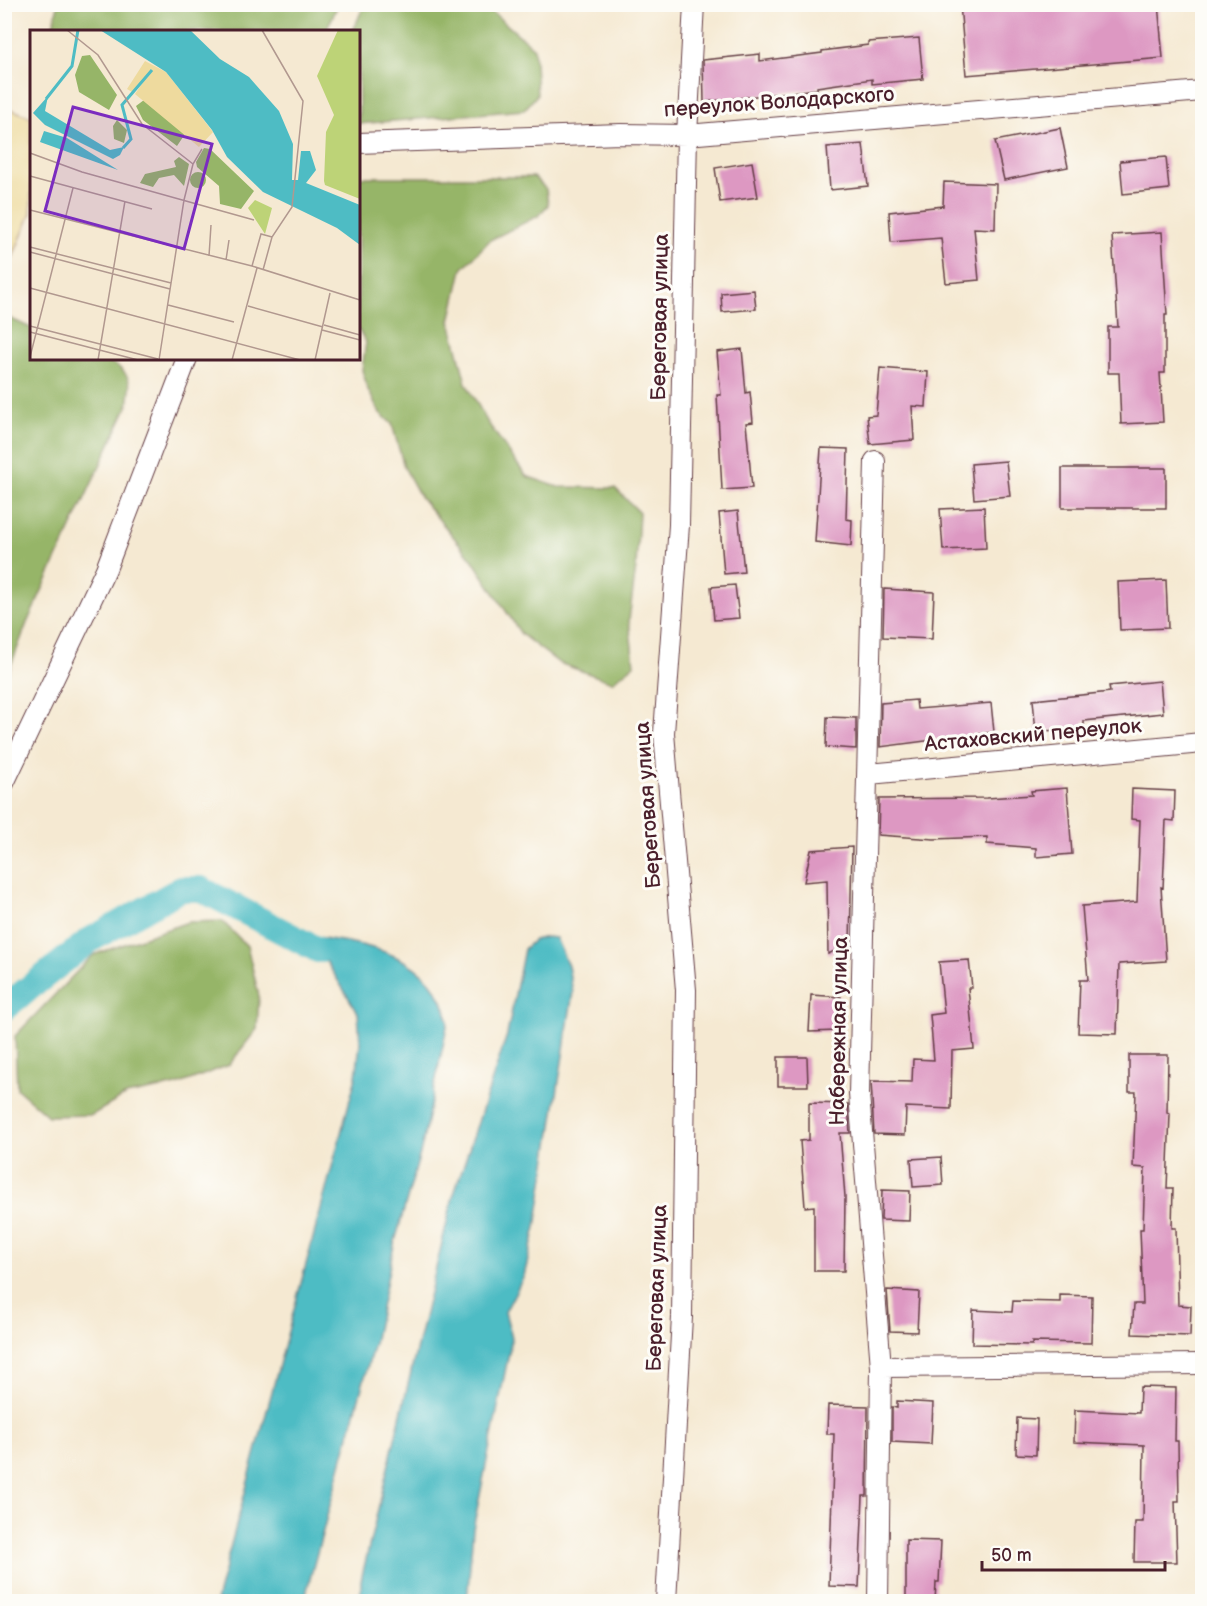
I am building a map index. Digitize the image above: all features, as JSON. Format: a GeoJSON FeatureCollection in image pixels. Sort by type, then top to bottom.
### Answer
{"type":"FeatureCollection","features":[{"type":"Feature","properties":{"kind":"street","name":"Береговая улица"},"geometry":{"type":"LineString","coordinates":[[666,1602],[682,1317],[686,990],[664,733],[679,525],[687,135],[694,4]]}},
{"type":"Feature","properties":{"kind":"street","name":"переулок Володарского"},"geometry":{"type":"LineString","coordinates":[[360,143],[621,134],[687,135],[1203,91]]}},
{"type":"Feature","properties":{"kind":"street"},"geometry":{"type":"LineString","coordinates":[[4,783],[103,576],[187,360]]}},
{"type":"Feature","properties":{"kind":"street","name":"Набережная улица"},"geometry":{"type":"LineString","coordinates":[[875,461],[859,1094],[881,1367],[878,1602]]}},
{"type":"Feature","properties":{"kind":"street","name":"Астаховский переулок"},"geometry":{"type":"LineString","coordinates":[[868,774],[1203,743]]}},
{"type":"Feature","properties":{"kind":"street"},"geometry":{"type":"LineString","coordinates":[[881,1367],[1203,1364]]}},
{"type":"Feature","properties":{"kind":"green space"},"geometry":{"type":"Polygon","coordinates":[[[59,4],[338,5],[326,30],[52,30],[59,4]]]}},
{"type":"Feature","properties":{"kind":"green space"},"geometry":{"type":"Polygon","coordinates":[[[364,5],[484,5],[534,48],[537,95],[524,110],[360,124],[360,30],[353,30],[364,5]]]}},
{"type":"Feature","properties":{"kind":"green space"},"geometry":{"type":"Polygon","coordinates":[[[360,177],[534,177],[546,189],[548,205],[538,216],[490,240],[462,269],[450,321],[466,383],[488,423],[526,476],[558,487],[615,488],[639,512],[636,567],[629,620],[634,665],[612,682],[559,663],[521,634],[472,559],[421,498],[404,467],[392,424],[380,413],[368,390],[362,370],[366,342],[360,332],[360,177]]]}},
{"type":"Feature","properties":{"kind":"green space"},"geometry":{"type":"Polygon","coordinates":[[[9,318],[30,328],[30,360],[104,360],[125,374],[130,386],[128,405],[27,623],[5,681],[4,319],[9,318]]]}},
{"type":"Feature","properties":{"kind":"green space"},"geometry":{"type":"Polygon","coordinates":[[[222,921],[247,946],[259,996],[257,1029],[229,1065],[177,1085],[126,1095],[92,1115],[48,1116],[17,1089],[15,1036],[93,955],[188,922],[222,921]]]}},
{"type":"Feature","properties":{"kind":"sand"},"geometry":{"type":"Polygon","coordinates":[[[5,107],[30,117],[30,215],[5,276],[5,107]]]}},
{"type":"Feature","properties":{"kind":"water"},"geometry":{"type":"Polygon","coordinates":[[[288,933],[362,945],[408,963],[427,978],[440,997],[448,1022],[421,1150],[394,1245],[374,1343],[304,1601],[216,1601],[356,1077],[360,1043],[358,1013],[326,961],[288,933]]]}},
{"type":"Feature","properties":{"kind":"water"},"geometry":{"type":"Polygon","coordinates":[[[546,937],[556,938],[568,966],[573,992],[536,1227],[524,1276],[505,1312],[512,1338],[473,1529],[467,1601],[361,1601],[361,1580],[453,1197],[507,1035],[524,949],[534,940],[546,937]]]}},
{"type":"Feature","properties":{"kind":"building"},"geometry":{"type":"Polygon","coordinates":[[[960,4],[1158,4],[1163,58],[966,75],[960,4]]]}},
{"type":"Feature","properties":{"kind":"building"},"geometry":{"type":"Polygon","coordinates":[[[919,38],[923,79],[872,84],[872,79],[817,87],[817,89],[704,102],[703,60],[760,54],[760,61],[868,45],[868,42],[919,38]]]}},
{"type":"Feature","properties":{"kind":"building"},"geometry":{"type":"Polygon","coordinates":[[[1060,128],[1068,167],[1004,180],[995,141],[1060,128]]]}},
{"type":"Feature","properties":{"kind":"building"},"geometry":{"type":"Polygon","coordinates":[[[863,144],[868,186],[830,190],[827,147],[863,144]]]}},
{"type":"Feature","properties":{"kind":"building"},"geometry":{"type":"Polygon","coordinates":[[[1166,157],[1169,189],[1123,194],[1120,161],[1166,157]]]}},
{"type":"Feature","properties":{"kind":"building"},"geometry":{"type":"Polygon","coordinates":[[[752,162],[758,197],[720,202],[715,168],[752,162]]]}},
{"type":"Feature","properties":{"kind":"building"},"geometry":{"type":"Polygon","coordinates":[[[944,182],[996,184],[995,229],[974,228],[979,280],[946,283],[941,238],[891,242],[889,212],[943,206],[944,182]]]}},
{"type":"Feature","properties":{"kind":"building"},"geometry":{"type":"Polygon","coordinates":[[[1162,232],[1167,315],[1165,315],[1165,373],[1160,373],[1163,422],[1121,424],[1119,373],[1108,373],[1108,327],[1118,327],[1112,235],[1162,232]]]}},
{"type":"Feature","properties":{"kind":"building"},"geometry":{"type":"Polygon","coordinates":[[[754,290],[756,309],[722,312],[721,293],[754,290]]]}},
{"type":"Feature","properties":{"kind":"building"},"geometry":{"type":"Polygon","coordinates":[[[742,349],[746,393],[750,392],[753,422],[746,423],[752,488],[722,490],[717,395],[721,395],[717,352],[742,349]]]}},
{"type":"Feature","properties":{"kind":"building"},"geometry":{"type":"Polygon","coordinates":[[[880,368],[928,372],[926,407],[912,406],[914,440],[870,444],[867,416],[876,415],[880,368]]]}},
{"type":"Feature","properties":{"kind":"building"},"geometry":{"type":"Polygon","coordinates":[[[821,448],[848,449],[846,519],[852,520],[851,546],[815,542],[821,448]]]}},
{"type":"Feature","properties":{"kind":"building"},"geometry":{"type":"Polygon","coordinates":[[[1006,461],[1010,496],[974,499],[971,464],[1006,461]]]}},
{"type":"Feature","properties":{"kind":"building"},"geometry":{"type":"Polygon","coordinates":[[[1062,468],[1166,468],[1166,508],[1062,508],[1062,468]]]}},
{"type":"Feature","properties":{"kind":"building"},"geometry":{"type":"Polygon","coordinates":[[[984,507],[986,548],[943,550],[940,509],[984,507]]]}},
{"type":"Feature","properties":{"kind":"building"},"geometry":{"type":"Polygon","coordinates":[[[738,511],[744,572],[724,574],[719,513],[738,511]]]}},
{"type":"Feature","properties":{"kind":"building"},"geometry":{"type":"Polygon","coordinates":[[[1166,580],[1168,628],[1120,630],[1118,582],[1166,580]]]}},
{"type":"Feature","properties":{"kind":"building"},"geometry":{"type":"Polygon","coordinates":[[[735,585],[739,618],[714,620],[711,587],[735,585]]]}},
{"type":"Feature","properties":{"kind":"building"},"geometry":{"type":"Polygon","coordinates":[[[884,589],[934,592],[932,639],[883,637],[884,589]]]}},
{"type":"Feature","properties":{"kind":"building"},"geometry":{"type":"Polygon","coordinates":[[[1160,681],[1163,713],[1084,721],[1084,727],[1036,732],[1033,700],[1110,692],[1109,686],[1160,681]]]}},
{"type":"Feature","properties":{"kind":"building"},"geometry":{"type":"Polygon","coordinates":[[[916,700],[917,709],[991,703],[994,732],[880,747],[881,703],[916,700]]]}},
{"type":"Feature","properties":{"kind":"building"},"geometry":{"type":"Polygon","coordinates":[[[827,717],[856,718],[856,749],[826,747],[827,717]]]}},
{"type":"Feature","properties":{"kind":"building"},"geometry":{"type":"Polygon","coordinates":[[[1067,788],[1072,854],[1036,857],[1036,848],[987,844],[987,837],[934,839],[878,835],[879,799],[987,798],[1032,795],[1031,791],[1067,788]]]}},
{"type":"Feature","properties":{"kind":"building"},"geometry":{"type":"Polygon","coordinates":[[[1132,789],[1175,791],[1174,821],[1166,820],[1163,888],[1161,887],[1166,961],[1119,964],[1117,1034],[1078,1033],[1080,980],[1088,980],[1082,906],[1137,902],[1140,820],[1131,819],[1132,789]]]}},
{"type":"Feature","properties":{"kind":"building"},"geometry":{"type":"Polygon","coordinates":[[[852,847],[850,944],[828,954],[827,880],[804,882],[811,850],[852,847]]]}},
{"type":"Feature","properties":{"kind":"building"},"geometry":{"type":"Polygon","coordinates":[[[969,960],[972,988],[968,988],[974,1049],[952,1051],[951,1109],[906,1107],[905,1135],[874,1134],[871,1081],[912,1082],[913,1059],[934,1060],[930,1015],[944,1013],[939,962],[969,960]]]}},
{"type":"Feature","properties":{"kind":"building"},"geometry":{"type":"Polygon","coordinates":[[[811,995],[841,997],[837,1031],[809,1032],[811,995]]]}},
{"type":"Feature","properties":{"kind":"building"},"geometry":{"type":"Polygon","coordinates":[[[1129,1055],[1168,1055],[1167,1113],[1170,1114],[1167,1188],[1173,1188],[1172,1228],[1176,1228],[1178,1305],[1191,1306],[1190,1336],[1132,1334],[1134,1304],[1143,1304],[1140,1229],[1143,1229],[1145,1168],[1133,1167],[1136,1092],[1129,1092],[1129,1055]]]}},
{"type":"Feature","properties":{"kind":"building"},"geometry":{"type":"Polygon","coordinates":[[[778,1057],[807,1057],[808,1086],[778,1086],[778,1057]]]}},
{"type":"Feature","properties":{"kind":"building"},"geometry":{"type":"Polygon","coordinates":[[[809,1103],[848,1104],[850,1133],[840,1133],[845,1197],[844,1271],[814,1271],[814,1206],[805,1207],[800,1141],[809,1140],[809,1103]]]}},
{"type":"Feature","properties":{"kind":"building"},"geometry":{"type":"Polygon","coordinates":[[[941,1157],[943,1185],[913,1187],[911,1159],[941,1157]]]}},
{"type":"Feature","properties":{"kind":"building"},"geometry":{"type":"Polygon","coordinates":[[[882,1190],[910,1191],[909,1221],[881,1220],[882,1190]]]}},
{"type":"Feature","properties":{"kind":"building"},"geometry":{"type":"Polygon","coordinates":[[[887,1290],[919,1292],[917,1332],[890,1331],[887,1290]]]}},
{"type":"Feature","properties":{"kind":"building"},"geometry":{"type":"Polygon","coordinates":[[[1060,1295],[1092,1296],[1091,1343],[972,1344],[973,1310],[1012,1312],[1013,1301],[1060,1302],[1060,1295]]]}},
{"type":"Feature","properties":{"kind":"building"},"geometry":{"type":"Polygon","coordinates":[[[1140,1387],[1176,1388],[1175,1441],[1178,1441],[1179,1501],[1175,1501],[1177,1562],[1134,1562],[1135,1522],[1143,1522],[1144,1445],[1074,1442],[1075,1410],[1139,1413],[1140,1387]]]}},
{"type":"Feature","properties":{"kind":"building"},"geometry":{"type":"Polygon","coordinates":[[[897,1401],[933,1403],[931,1444],[892,1442],[892,1407],[897,1408],[897,1401]]]}},
{"type":"Feature","properties":{"kind":"building"},"geometry":{"type":"Polygon","coordinates":[[[828,1405],[868,1406],[867,1496],[863,1496],[859,1587],[829,1586],[834,1434],[827,1434],[828,1405]]]}},
{"type":"Feature","properties":{"kind":"building"},"geometry":{"type":"Polygon","coordinates":[[[1017,1418],[1037,1419],[1036,1455],[1016,1454],[1017,1418]]]}},
{"type":"Feature","properties":{"kind":"building"},"geometry":{"type":"Polygon","coordinates":[[[906,1540],[941,1541],[939,1582],[936,1582],[935,1602],[906,1602],[906,1540]]]}},
{"type":"Feature","properties":{"kind":"waterway"},"geometry":{"type":"LineString","coordinates":[[4,1008],[90,940],[181,889],[201,889],[318,950]]}}]}
